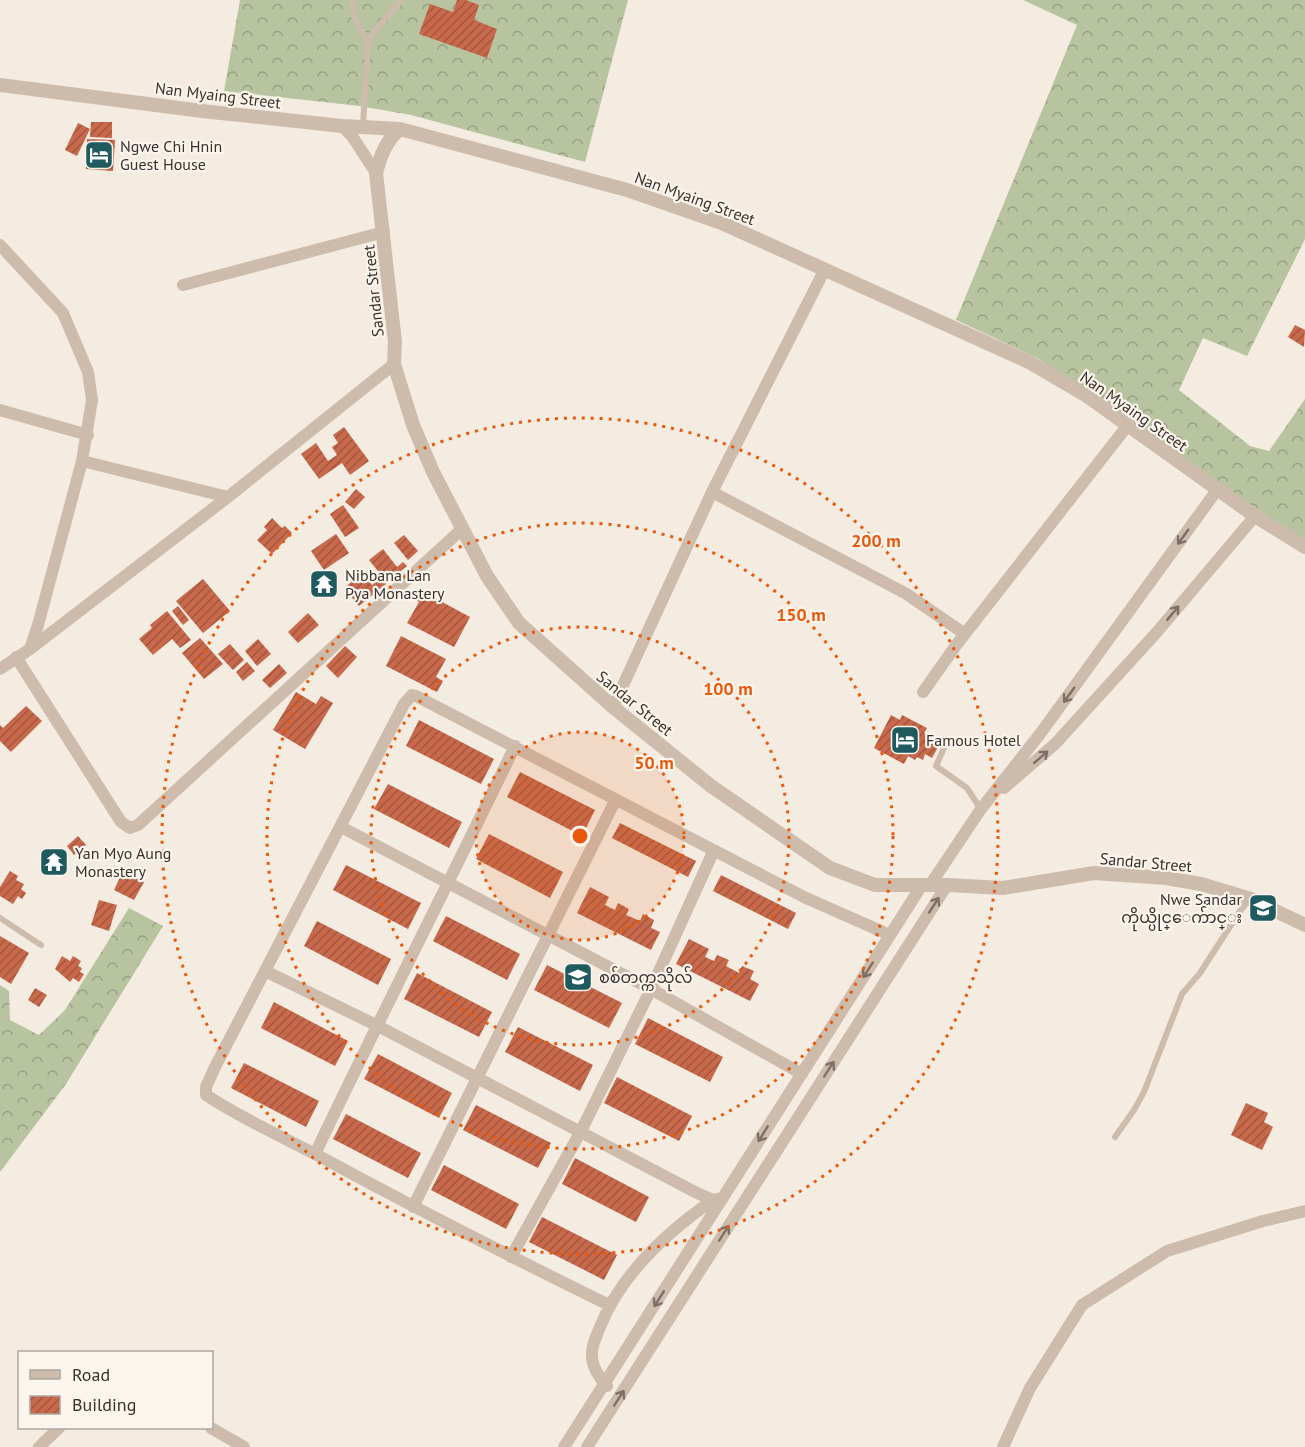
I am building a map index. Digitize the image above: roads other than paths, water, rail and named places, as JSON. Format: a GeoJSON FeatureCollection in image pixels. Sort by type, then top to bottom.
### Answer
{"type":"FeatureCollection","features":[{"type":"Feature","properties":{"kind":"street","name":"Nan Myaing Street"},"geometry":{"type":"LineString","coordinates":[[0,85],[342,126],[400,129],[627,190],[724,224],[1029,362],[1088,396],[1217,490],[1305,546]]}},
{"type":"Feature","properties":{"kind":"street"},"geometry":{"type":"LineString","coordinates":[[342,126],[352,136],[376,173]]}},
{"type":"Feature","properties":{"kind":"street","name":"Sandar Street"},"geometry":{"type":"LineString","coordinates":[[400,129],[389,138],[381,152],[376,173],[395,342],[394,364],[412,425],[433,472],[454,510],[461,530],[487,576],[519,623],[613,707],[711,786],[830,868],[875,885],[1003,888],[1094,873],[1166,878],[1201,884],[1251,899],[1305,925]]}},
{"type":"Feature","properties":{"kind":"street"},"geometry":{"type":"LineString","coordinates":[[183,285],[384,232]]}},
{"type":"Feature","properties":{"kind":"street"},"geometry":{"type":"LineString","coordinates":[[0,245],[63,313],[88,372],[92,400],[82,461],[30,649]]}},
{"type":"Feature","properties":{"kind":"street"},"geometry":{"type":"LineString","coordinates":[[613,707],[712,492],[825,269]]}},
{"type":"Feature","properties":{"kind":"street"},"geometry":{"type":"LineString","coordinates":[[0,669],[30,649],[228,497],[394,364]]}},
{"type":"Feature","properties":{"kind":"street"},"geometry":{"type":"LineString","coordinates":[[0,410],[88,435]]}},
{"type":"Feature","properties":{"kind":"street"},"geometry":{"type":"LineString","coordinates":[[923,692],[964,634],[1128,425]]}},
{"type":"Feature","properties":{"kind":"street"},"geometry":{"type":"LineString","coordinates":[[82,461],[228,497]]}},
{"type":"Feature","properties":{"kind":"street"},"geometry":{"type":"LineString","coordinates":[[564,1447],[606,1385],[718,1199],[802,1074],[890,935],[981,809],[1040,734],[1217,490]]}},
{"type":"Feature","properties":{"kind":"street"},"geometry":{"type":"LineString","coordinates":[[712,492],[905,593],[964,634]]}},
{"type":"Feature","properties":{"kind":"street"},"geometry":{"type":"LineString","coordinates":[[981,809],[1055,744],[1157,632],[1255,516]]}},
{"type":"Feature","properties":{"kind":"street"},"geometry":{"type":"LineString","coordinates":[[16,657],[121,822],[130,828],[138,825],[461,530]]}},
{"type":"Feature","properties":{"kind":"street"},"geometry":{"type":"LineString","coordinates":[[609,1305],[413,1207],[232,1112],[206,1095],[206,1087],[215,1067],[404,704],[411,695],[417,696],[806,898],[890,935]]}},
{"type":"Feature","properties":{"kind":"street"},"geometry":{"type":"LineString","coordinates":[[315,1154],[514,746]]}},
{"type":"Feature","properties":{"kind":"street"},"geometry":{"type":"LineString","coordinates":[[413,1207],[616,799]]}},
{"type":"Feature","properties":{"kind":"street"},"geometry":{"type":"LineString","coordinates":[[341,827],[448,885],[651,988],[802,1074]]}},
{"type":"Feature","properties":{"kind":"street"},"geometry":{"type":"LineString","coordinates":[[511,1257],[581,1131],[651,988],[714,850]]}},
{"type":"Feature","properties":{"kind":"street"},"geometry":{"type":"LineString","coordinates":[[587,1447],[946,885]]}},
{"type":"Feature","properties":{"kind":"street"},"geometry":{"type":"LineString","coordinates":[[265,971],[718,1199]]}},
{"type":"Feature","properties":{"kind":"street"},"geometry":{"type":"LineString","coordinates":[[606,1385],[599,1377],[592,1354],[609,1305],[622,1285],[664,1239],[718,1199]]}},
{"type":"Feature","properties":{"kind":"street"},"geometry":{"type":"LineString","coordinates":[[1003,1447],[1030,1388],[1082,1305],[1167,1251],[1263,1221],[1305,1211]]}},
{"type":"Feature","properties":{"kind":"street"},"geometry":{"type":"LineString","coordinates":[[27,1447],[41,1444],[58,1429]]}},
{"type":"Feature","properties":{"kind":"street"},"geometry":{"type":"LineString","coordinates":[[213,1429],[244,1447]]}},
{"type":"Feature","properties":{"kind":"lane"},"geometry":{"type":"LineString","coordinates":[[352,0],[355,19],[368,41]]}},
{"type":"Feature","properties":{"kind":"lane"},"geometry":{"type":"LineString","coordinates":[[363,127],[368,41],[401,0]]}},
{"type":"Feature","properties":{"kind":"lane"},"geometry":{"type":"LineString","coordinates":[[944,748],[936,766],[967,788],[981,809]]}},
{"type":"Feature","properties":{"kind":"lane"},"geometry":{"type":"LineString","coordinates":[[1115,1137],[1144,1092],[1182,994],[1200,973],[1240,911],[1251,899]]}},
{"type":"Feature","properties":{"kind":"lane"},"geometry":{"type":"LineString","coordinates":[[0,918],[41,945]]}},
{"type":"Feature","properties":{"kind":"place","name":"Ngwe Chi Hnin Guest House"},"geometry":{"type":"Point","coordinates":[99,155]}},
{"type":"Feature","properties":{"kind":"place","name":"Nibbana Lan Pya Monastery"},"geometry":{"type":"Point","coordinates":[324,584]}},
{"type":"Feature","properties":{"kind":"place","name":"Famous Hotel"},"geometry":{"type":"Point","coordinates":[905,740]}},
{"type":"Feature","properties":{"kind":"place","name":"Yan Myo Aung Monastery"},"geometry":{"type":"Point","coordinates":[54,862]}},
{"type":"Feature","properties":{"kind":"place","name":"Nwe Sandar ကိုယ္ပိုင္ေက်ာင္း"},"geometry":{"type":"Point","coordinates":[1263,908]}},
{"type":"Feature","properties":{"kind":"place","name":"စစ်‌တက္ကသိုလ်"},"geometry":{"type":"Point","coordinates":[578,977]}}]}
